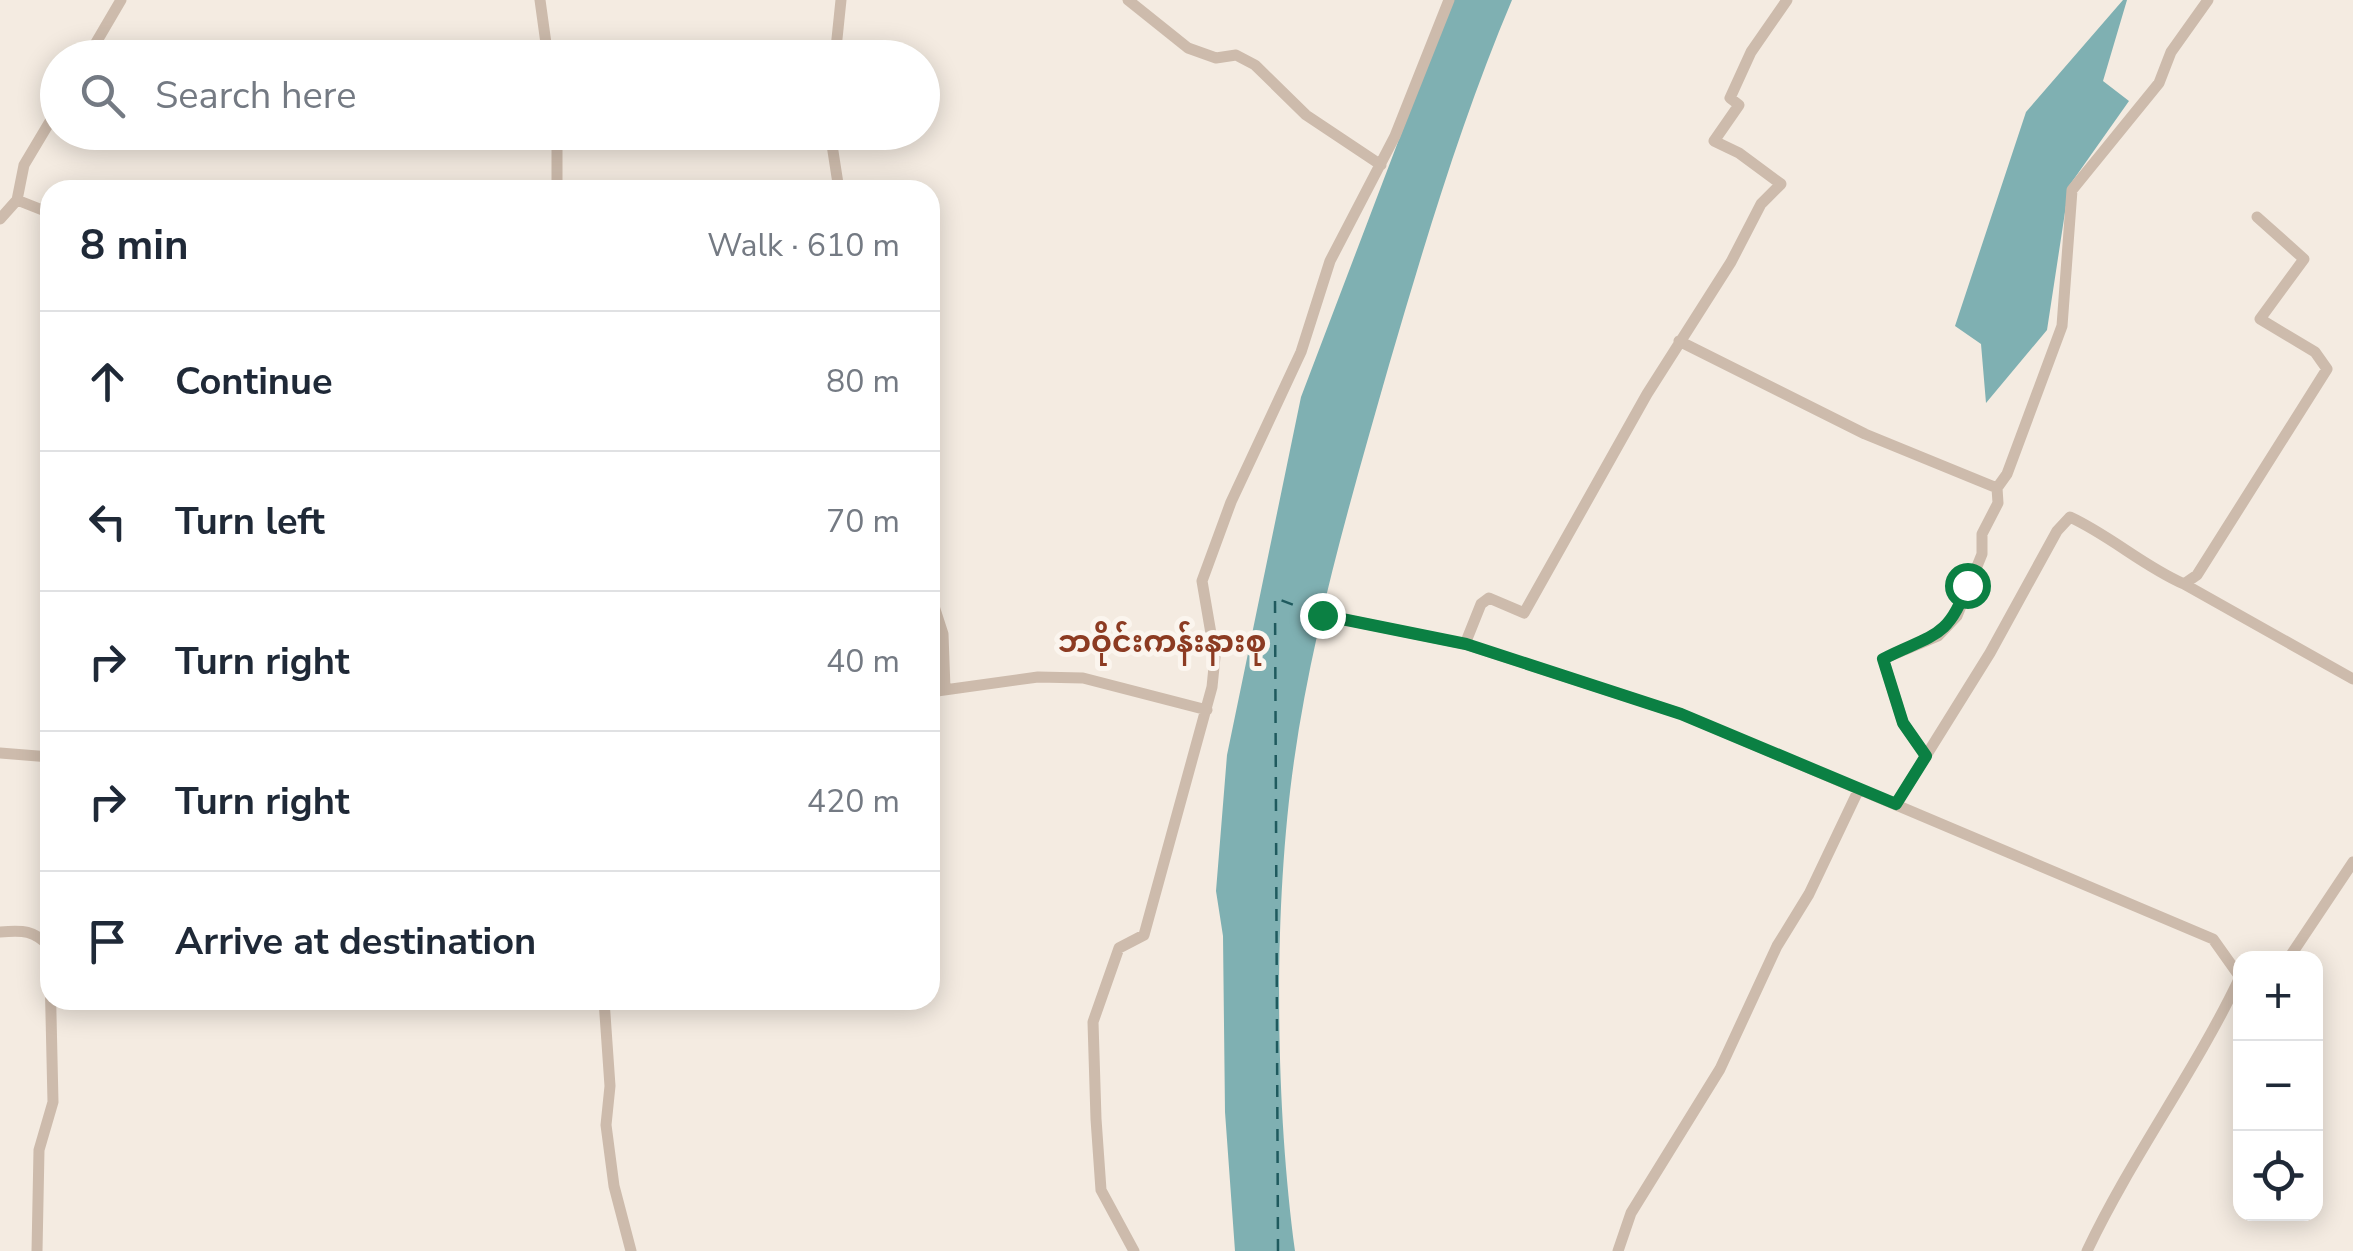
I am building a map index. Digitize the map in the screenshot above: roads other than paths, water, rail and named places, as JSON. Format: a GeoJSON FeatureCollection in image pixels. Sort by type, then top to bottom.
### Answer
{"type":"FeatureCollection","features":[{"type":"Feature","properties":{"kind":"street"},"geometry":{"type":"LineString","coordinates":[[98,40],[121,0]]}},
{"type":"Feature","properties":{"kind":"street"},"geometry":{"type":"LineString","coordinates":[[540,0],[546,40]]}},
{"type":"Feature","properties":{"kind":"street"},"geometry":{"type":"LineString","coordinates":[[836,40],[841,0]]}},
{"type":"Feature","properties":{"kind":"street"},"geometry":{"type":"LineString","coordinates":[[1128,0],[1188,48],[1216,58],[1236,55],[1255,65],[1306,115],[1381,165]]}},
{"type":"Feature","properties":{"kind":"street"},"geometry":{"type":"LineString","coordinates":[[1134,1251],[1102,1190],[1093,1022],[1120,948],[1144,936],[1207,710],[1215,657],[1202,581],[1232,502],[1300,352],[1330,260],[1381,165],[1449,0]]}},
{"type":"Feature","properties":{"kind":"street"},"geometry":{"type":"LineString","coordinates":[[1466,644],[1482,604],[1489,598],[1524,613],[1679,341],[1731,262],[1761,204],[1780,184],[1739,152],[1714,141],[1740,104],[1730,98],[1751,52],[1787,0]]}},
{"type":"Feature","properties":{"kind":"street"},"geometry":{"type":"LineString","coordinates":[[1926,756],[1903,723],[1883,659],[1938,636],[1957,616],[1982,554],[1982,534],[1998,504],[1997,488],[2007,474],[2062,326],[2072,190],[2160,83],[2171,52],[2208,0]]}},
{"type":"Feature","properties":{"kind":"street"},"geometry":{"type":"LineString","coordinates":[[0,218],[16,200],[24,165],[40,138]]}},
{"type":"Feature","properties":{"kind":"street"},"geometry":{"type":"LineString","coordinates":[[556,180],[557,150]]}},
{"type":"Feature","properties":{"kind":"street"},"geometry":{"type":"LineString","coordinates":[[833,150],[837,180]]}},
{"type":"Feature","properties":{"kind":"street"},"geometry":{"type":"LineString","coordinates":[[16,200],[40,209]]}},
{"type":"Feature","properties":{"kind":"street"},"geometry":{"type":"LineString","coordinates":[[2184,584],[2196,574],[2327,369],[2315,352],[2260,318],[2304,259],[2257,217]]}},
{"type":"Feature","properties":{"kind":"street"},"geometry":{"type":"LineString","coordinates":[[1679,341],[1865,434],[1997,488]]}},
{"type":"Feature","properties":{"kind":"street"},"geometry":{"type":"LineString","coordinates":[[1896,804],[1998,640],[2057,531],[2070,516],[2098,530],[2156,572],[2353,679]]}},
{"type":"Feature","properties":{"kind":"street"},"geometry":{"type":"LineString","coordinates":[[1322,615],[1466,644],[1681,714],[2213,939],[2233,967]]}},
{"type":"Feature","properties":{"kind":"street"},"geometry":{"type":"LineString","coordinates":[[940,625],[945,689]]}},
{"type":"Feature","properties":{"kind":"street"},"geometry":{"type":"LineString","coordinates":[[940,690],[1038,677],[1083,678],[1207,710]]}},
{"type":"Feature","properties":{"kind":"street"},"geometry":{"type":"LineString","coordinates":[[0,753],[40,756]]}},
{"type":"Feature","properties":{"kind":"street"},"geometry":{"type":"LineString","coordinates":[[1618,1251],[1630,1213],[1720,1069],[1776,946],[1809,894],[1859,789]]}},
{"type":"Feature","properties":{"kind":"street"},"geometry":{"type":"LineString","coordinates":[[2294,951],[2353,862]]}},
{"type":"Feature","properties":{"kind":"street"},"geometry":{"type":"LineString","coordinates":[[0,932],[26,930],[40,936]]}},
{"type":"Feature","properties":{"kind":"street"},"geometry":{"type":"LineString","coordinates":[[2087,1251],[2147,1138],[2209,1042],[2233,992]]}},
{"type":"Feature","properties":{"kind":"street"},"geometry":{"type":"LineString","coordinates":[[37,1251],[40,1150],[54,1102],[51,1010]]}},
{"type":"Feature","properties":{"kind":"street"},"geometry":{"type":"LineString","coordinates":[[605,1010],[610,1086],[606,1125],[614,1186],[632,1251]]}},
{"type":"Feature","properties":{"kind":"water"},"geometry":{"type":"Polygon","coordinates":[[[1452,0],[1512,0],[1461,135],[1403,319],[1335,562],[1302,711],[1282,879],[1279,1006],[1283,1133],[1295,1251],[1235,1251],[1225,1112],[1223,936],[1216,891],[1227,755],[1301,397],[1452,0]]]}},
{"type":"Feature","properties":{"kind":"water"},"geometry":{"type":"Polygon","coordinates":[[[2127,0],[2103,81],[2129,101],[2069,186],[2047,330],[1986,403],[1981,344],[1955,326],[2026,112],[2127,0]]]}},
{"type":"Feature","properties":{"kind":"district","name":"ဘဝိုင်းကန်းနားစု"},"geometry":{"type":"Point","coordinates":[1162,642]}}]}
